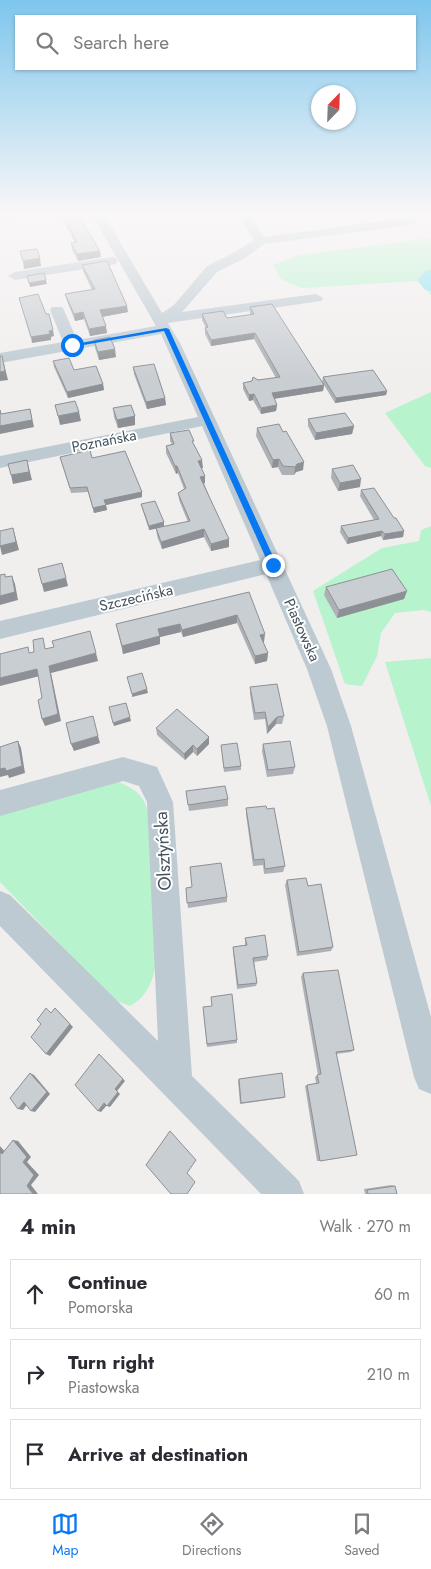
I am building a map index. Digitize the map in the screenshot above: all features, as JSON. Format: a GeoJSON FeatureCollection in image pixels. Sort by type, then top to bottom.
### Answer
{"type":"FeatureCollection","features":[{"type":"Feature","properties":{"kind":"street"},"geometry":{"type":"LineString","coordinates":[[15,276],[59,269]]}},
{"type":"Feature","properties":{"kind":"street","name":"Piastowska"},"geometry":{"type":"LineString","coordinates":[[131,269],[163,325],[208,420],[319,669],[339,726],[431,1077]]}},
{"type":"Feature","properties":{"kind":"street"},"geometry":{"type":"LineString","coordinates":[[163,325],[213,269]]}},
{"type":"Feature","properties":{"kind":"street"},"geometry":{"type":"LineString","coordinates":[[0,358],[72,345],[163,325],[316,298]]}},
{"type":"Feature","properties":{"kind":"street"},"geometry":{"type":"LineString","coordinates":[[57,310],[72,345]]}},
{"type":"Feature","properties":{"kind":"street","name":"Poznańska"},"geometry":{"type":"LineString","coordinates":[[0,462],[208,420]]}},
{"type":"Feature","properties":{"kind":"street","name":"Szczecińska"},"geometry":{"type":"LineString","coordinates":[[0,630],[273,565]]}},
{"type":"Feature","properties":{"kind":"street","name":"Olsztyńska"},"geometry":{"type":"LineString","coordinates":[[0,803],[123,768],[148,776],[160,802],[176,1083]]}},
{"type":"Feature","properties":{"kind":"street"},"geometry":{"type":"LineString","coordinates":[[0,905],[286,1194]]}},
{"type":"Feature","properties":{"kind":"green space"},"geometry":{"type":"Polygon","coordinates":[[[275,269],[431,269],[431,295],[417,281],[301,288],[281,279],[275,269]]]}},
{"type":"Feature","properties":{"kind":"green space"},"geometry":{"type":"Polygon","coordinates":[[[431,392],[431,468],[425,466],[385,413],[431,392]]]}},
{"type":"Feature","properties":{"kind":"green space"},"geometry":{"type":"Polygon","coordinates":[[[431,526],[431,612],[423,610],[395,613],[381,633],[377,656],[362,686],[345,684],[313,591],[382,548],[419,541],[421,530],[431,526]]]}},
{"type":"Feature","properties":{"kind":"green space"},"geometry":{"type":"Polygon","coordinates":[[[431,658],[431,806],[385,662],[431,658]]]}},
{"type":"Feature","properties":{"kind":"green space"},"geometry":{"type":"Polygon","coordinates":[[[119,782],[139,794],[145,803],[149,816],[157,959],[154,974],[146,992],[130,1006],[114,1000],[0,882],[0,813],[119,782]]]}},
{"type":"Feature","properties":{"kind":"building"},"geometry":{"type":"Polygon","coordinates":[[[84,269],[110,269],[127,306],[100,310],[106,326],[89,329],[83,312],[74,314],[65,294],[95,289],[84,269]]]}},
{"type":"Feature","properties":{"kind":"building"},"geometry":{"type":"Polygon","coordinates":[[[44,273],[46,280],[29,283],[27,276],[44,273]]]}},
{"type":"Feature","properties":{"kind":"building"},"geometry":{"type":"Polygon","coordinates":[[[38,294],[46,314],[49,314],[53,330],[49,331],[50,334],[31,337],[19,298],[38,294]]]}},
{"type":"Feature","properties":{"kind":"building"},"geometry":{"type":"Polygon","coordinates":[[[272,304],[324,385],[272,393],[277,405],[261,408],[254,394],[249,395],[243,383],[252,381],[253,377],[258,380],[280,377],[255,333],[211,340],[205,328],[208,327],[202,314],[223,311],[227,318],[254,314],[250,307],[272,304]]]}},
{"type":"Feature","properties":{"kind":"building"},"geometry":{"type":"Polygon","coordinates":[[[110,337],[115,349],[98,352],[94,340],[110,337]]]}},
{"type":"Feature","properties":{"kind":"building"},"geometry":{"type":"Polygon","coordinates":[[[0,356],[2,356],[5,371],[0,372],[0,356]]]}},
{"type":"Feature","properties":{"kind":"building"},"geometry":{"type":"Polygon","coordinates":[[[69,358],[74,370],[96,366],[103,384],[67,392],[53,361],[69,358]]]}},
{"type":"Feature","properties":{"kind":"building"},"geometry":{"type":"Polygon","coordinates":[[[154,364],[165,398],[146,402],[133,367],[154,364]]]}},
{"type":"Feature","properties":{"kind":"building"},"geometry":{"type":"Polygon","coordinates":[[[373,370],[387,391],[336,398],[323,377],[373,370]]]}},
{"type":"Feature","properties":{"kind":"building"},"geometry":{"type":"Polygon","coordinates":[[[75,401],[79,412],[58,416],[55,405],[75,401]]]}},
{"type":"Feature","properties":{"kind":"building"},"geometry":{"type":"Polygon","coordinates":[[[131,405],[135,416],[117,420],[113,408],[131,405]]]}},
{"type":"Feature","properties":{"kind":"building"},"geometry":{"type":"Polygon","coordinates":[[[30,409],[32,420],[0,426],[0,410],[1,414],[30,409]]]}},
{"type":"Feature","properties":{"kind":"building"},"geometry":{"type":"Polygon","coordinates":[[[345,413],[354,426],[316,433],[308,419],[345,413]]]}},
{"type":"Feature","properties":{"kind":"building"},"geometry":{"type":"Polygon","coordinates":[[[279,424],[283,432],[286,431],[304,462],[297,464],[295,467],[283,466],[279,459],[273,460],[257,428],[279,424]]]}},
{"type":"Feature","properties":{"kind":"building"},"geometry":{"type":"Polygon","coordinates":[[[189,430],[194,441],[192,441],[202,460],[198,461],[205,476],[200,477],[229,539],[211,544],[204,529],[161,542],[156,528],[190,521],[178,493],[186,488],[166,446],[174,444],[170,433],[189,430]]]}},
{"type":"Feature","properties":{"kind":"building"},"geometry":{"type":"Polygon","coordinates":[[[90,450],[92,458],[125,451],[142,492],[104,500],[106,505],[93,508],[87,487],[70,488],[60,457],[90,450]]]}},
{"type":"Feature","properties":{"kind":"building"},"geometry":{"type":"Polygon","coordinates":[[[27,460],[29,472],[11,475],[8,464],[27,460]]]}},
{"type":"Feature","properties":{"kind":"building"},"geometry":{"type":"Polygon","coordinates":[[[353,465],[361,479],[340,483],[332,469],[353,465]]]}},
{"type":"Feature","properties":{"kind":"building"},"geometry":{"type":"Polygon","coordinates":[[[374,488],[404,531],[385,534],[382,531],[348,538],[341,526],[379,519],[361,490],[374,488]]]}},
{"type":"Feature","properties":{"kind":"building"},"geometry":{"type":"Polygon","coordinates":[[[155,501],[164,522],[149,526],[141,504],[155,501]]]}},
{"type":"Feature","properties":{"kind":"building"},"geometry":{"type":"Polygon","coordinates":[[[13,528],[16,542],[0,546],[0,531],[13,528]]]}},
{"type":"Feature","properties":{"kind":"building"},"geometry":{"type":"Polygon","coordinates":[[[62,563],[66,578],[42,584],[38,569],[62,563]]]}},
{"type":"Feature","properties":{"kind":"building"},"geometry":{"type":"Polygon","coordinates":[[[392,569],[407,591],[339,610],[326,587],[392,569]]]}},
{"type":"Feature","properties":{"kind":"building"},"geometry":{"type":"Polygon","coordinates":[[[5,574],[5,577],[12,576],[15,592],[0,596],[0,575],[5,574]]]}},
{"type":"Feature","properties":{"kind":"building"},"geometry":{"type":"Polygon","coordinates":[[[249,592],[265,634],[260,635],[268,653],[255,656],[237,615],[182,630],[180,624],[158,629],[160,636],[122,646],[116,624],[249,592]]]}},
{"type":"Feature","properties":{"kind":"building"},"geometry":{"type":"Polygon","coordinates":[[[90,631],[96,653],[49,666],[58,714],[42,719],[38,700],[42,698],[37,669],[0,678],[0,654],[28,647],[29,653],[34,652],[33,640],[43,638],[45,649],[54,647],[52,641],[90,631]]]}},
{"type":"Feature","properties":{"kind":"building"},"geometry":{"type":"Polygon","coordinates":[[[142,673],[147,689],[132,694],[127,677],[142,673]]]}},
{"type":"Feature","properties":{"kind":"building"},"geometry":{"type":"Polygon","coordinates":[[[277,684],[284,716],[277,717],[268,727],[265,712],[255,713],[250,687],[277,684]]]}},
{"type":"Feature","properties":{"kind":"building"},"geometry":{"type":"Polygon","coordinates":[[[126,703],[130,717],[113,723],[109,707],[126,703]]]}},
{"type":"Feature","properties":{"kind":"building"},"geometry":{"type":"Polygon","coordinates":[[[177,709],[209,737],[197,749],[193,745],[184,754],[156,728],[177,709]]]}},
{"type":"Feature","properties":{"kind":"building"},"geometry":{"type":"Polygon","coordinates":[[[93,716],[98,736],[71,744],[66,723],[93,716]]]}},
{"type":"Feature","properties":{"kind":"building"},"geometry":{"type":"Polygon","coordinates":[[[18,741],[22,766],[6,771],[5,768],[0,769],[0,747],[18,741]]]}},
{"type":"Feature","properties":{"kind":"building"},"geometry":{"type":"Polygon","coordinates":[[[290,741],[295,767],[268,770],[263,744],[290,741]]]}},
{"type":"Feature","properties":{"kind":"building"},"geometry":{"type":"Polygon","coordinates":[[[237,743],[241,766],[224,768],[221,745],[237,743]]]}},
{"type":"Feature","properties":{"kind":"building"},"geometry":{"type":"Polygon","coordinates":[[[225,786],[228,799],[188,805],[186,791],[225,786]]]}},
{"type":"Feature","properties":{"kind":"building"},"geometry":{"type":"Polygon","coordinates":[[[266,806],[267,809],[274,808],[285,866],[265,869],[264,859],[254,860],[246,808],[266,806]]]}},
{"type":"Feature","properties":{"kind":"building"},"geometry":{"type":"Polygon","coordinates":[[[221,863],[227,897],[187,903],[186,888],[192,887],[190,867],[221,863]]]}},
{"type":"Feature","properties":{"kind":"building"},"geometry":{"type":"Polygon","coordinates":[[[306,878],[308,886],[321,884],[333,947],[299,952],[287,880],[306,878]]]}},
{"type":"Feature","properties":{"kind":"building"},"geometry":{"type":"Polygon","coordinates":[[[265,935],[268,956],[253,958],[257,983],[238,985],[233,947],[247,945],[245,938],[265,935]]]}},
{"type":"Feature","properties":{"kind":"building"},"geometry":{"type":"Polygon","coordinates":[[[338,970],[354,1050],[336,1052],[357,1155],[320,1161],[307,1085],[319,1083],[317,1075],[321,1074],[303,973],[338,970]]]}},
{"type":"Feature","properties":{"kind":"building"},"geometry":{"type":"Polygon","coordinates":[[[232,994],[237,1040],[207,1044],[203,1007],[212,1006],[211,997],[232,994]]]}},
{"type":"Feature","properties":{"kind":"building"},"geometry":{"type":"Polygon","coordinates":[[[46,1008],[51,1013],[55,1008],[70,1024],[46,1054],[31,1037],[41,1024],[37,1020],[46,1008]]]}},
{"type":"Feature","properties":{"kind":"building"},"geometry":{"type":"Polygon","coordinates":[[[99,1054],[123,1079],[115,1089],[118,1092],[107,1106],[104,1103],[98,1111],[75,1085],[99,1054]]]}},
{"type":"Feature","properties":{"kind":"building"},"geometry":{"type":"Polygon","coordinates":[[[30,1073],[47,1092],[31,1111],[24,1102],[18,1109],[10,1098],[30,1073]]]}},
{"type":"Feature","properties":{"kind":"building"},"geometry":{"type":"Polygon","coordinates":[[[282,1073],[285,1097],[241,1103],[239,1079],[282,1073]]]}},
{"type":"Feature","properties":{"kind":"building"},"geometry":{"type":"Polygon","coordinates":[[[170,1131],[196,1160],[187,1173],[195,1182],[187,1194],[171,1194],[146,1165],[170,1131]]]}},
{"type":"Feature","properties":{"kind":"building"},"geometry":{"type":"Polygon","coordinates":[[[13,1140],[27,1157],[23,1162],[34,1175],[27,1186],[33,1194],[0,1194],[0,1152],[2,1154],[13,1140]]]}},
{"type":"Feature","properties":{"kind":"building"},"geometry":{"type":"Polygon","coordinates":[[[395,1186],[397,1194],[368,1194],[367,1190],[395,1186]]]}},
{"type":"Feature","properties":{"kind":"waterway"},"geometry":{"type":"LineString","coordinates":[[431,275],[427,280],[431,286]]}},
{"type":"Feature","properties":{"kind":"route"},"geometry":{"type":"LineString","coordinates":[[72,345],[166,329],[273,565]]}}]}
